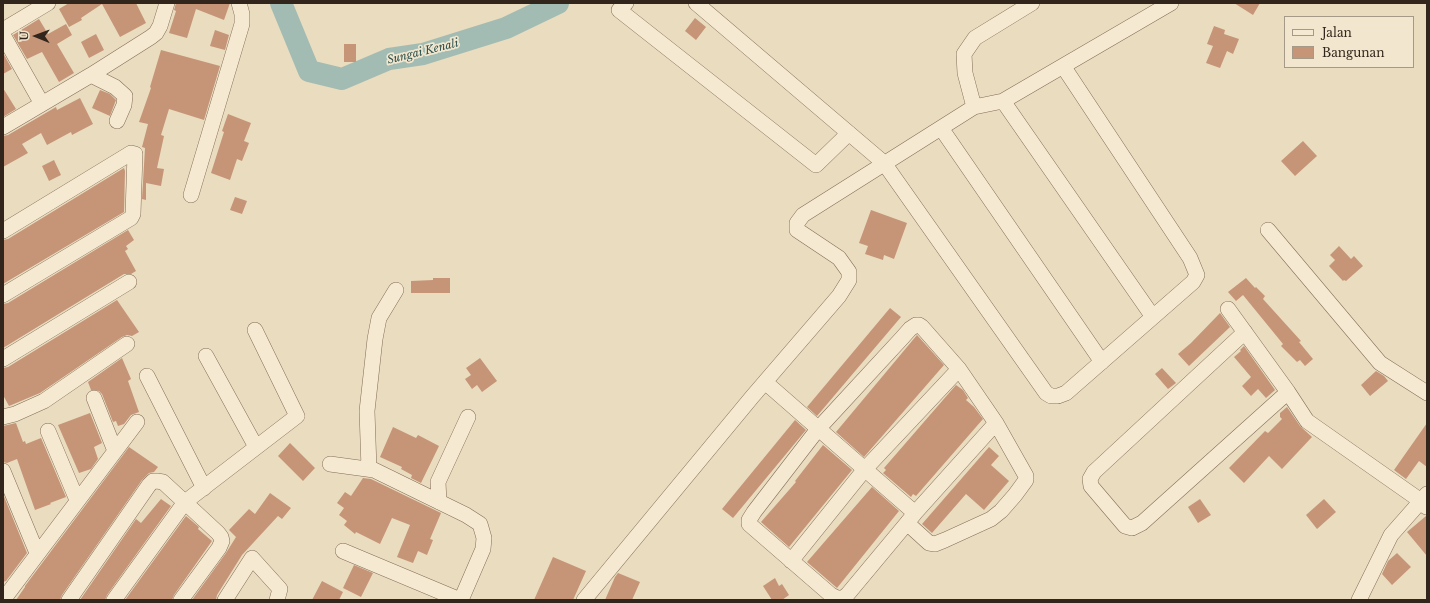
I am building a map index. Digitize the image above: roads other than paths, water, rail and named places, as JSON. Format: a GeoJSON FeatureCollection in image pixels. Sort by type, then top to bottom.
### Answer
{"type":"FeatureCollection","features":[{"type":"Feature","properties":{"kind":"street"},"geometry":{"type":"LineString","coordinates":[[3,30],[48,3]]}},
{"type":"Feature","properties":{"kind":"street"},"geometry":{"type":"LineString","coordinates":[[3,127],[91,75],[156,33],[160,26],[167,3]]}},
{"type":"Feature","properties":{"kind":"street"},"geometry":{"type":"LineString","coordinates":[[191,195],[242,24],[242,14],[239,3]]}},
{"type":"Feature","properties":{"kind":"street"},"geometry":{"type":"LineString","coordinates":[[626,3],[619,10],[816,165],[849,133]]}},
{"type":"Feature","properties":{"kind":"street"},"geometry":{"type":"LineString","coordinates":[[696,3],[884,163],[1046,393],[1051,396],[1058,396],[1066,393],[1193,282],[1197,275],[1190,258],[1063,66]]}},
{"type":"Feature","properties":{"kind":"street"},"geometry":{"type":"LineString","coordinates":[[974,107],[964,73],[964,54],[975,38],[1032,3]]}},
{"type":"Feature","properties":{"kind":"street"},"geometry":{"type":"LineString","coordinates":[[584,600],[765,382],[839,296],[849,280],[849,272],[839,258],[798,230],[797,223],[803,215],[974,107],[1003,101],[1169,4]]}},
{"type":"Feature","properties":{"kind":"street"},"geometry":{"type":"LineString","coordinates":[[3,35],[42,104]]}},
{"type":"Feature","properties":{"kind":"street"},"geometry":{"type":"LineString","coordinates":[[91,75],[115,87],[125,96],[124,105],[117,121]]}},
{"type":"Feature","properties":{"kind":"street"},"geometry":{"type":"LineString","coordinates":[[1003,101],[1153,317]]}},
{"type":"Feature","properties":{"kind":"street"},"geometry":{"type":"LineString","coordinates":[[941,128],[1102,362]]}},
{"type":"Feature","properties":{"kind":"street"},"geometry":{"type":"LineString","coordinates":[[3,231],[131,153],[135,154],[133,214],[131,218],[3,295]]}},
{"type":"Feature","properties":{"kind":"street"},"geometry":{"type":"LineString","coordinates":[[1268,230],[1380,363],[1427,393]]}},
{"type":"Feature","properties":{"kind":"street"},"geometry":{"type":"LineString","coordinates":[[3,359],[130,282]]}},
{"type":"Feature","properties":{"kind":"street"},"geometry":{"type":"LineString","coordinates":[[369,469],[367,412],[375,339],[379,318],[396,290]]}},
{"type":"Feature","properties":{"kind":"street"},"geometry":{"type":"LineString","coordinates":[[1228,309],[1307,421],[1425,501],[1391,535],[1358,600]]}},
{"type":"Feature","properties":{"kind":"street"},"geometry":{"type":"LineString","coordinates":[[765,382],[818,429],[865,469],[911,518],[929,543],[935,544],[991,519],[1015,495],[1026,480],[1026,476],[996,423],[959,369],[922,327],[916,325],[902,338],[818,429],[749,520],[749,524],[831,595],[837,598],[843,598],[847,595],[911,518],[996,423]]}},
{"type":"Feature","properties":{"kind":"street"},"geometry":{"type":"LineString","coordinates":[[114,600],[185,502],[297,416],[255,330]]}},
{"type":"Feature","properties":{"kind":"street"},"geometry":{"type":"LineString","coordinates":[[1245,332],[1094,472],[1090,479],[1091,486],[1125,526],[1132,528],[1142,523],[1288,392]]}},
{"type":"Feature","properties":{"kind":"street"},"geometry":{"type":"LineString","coordinates":[[3,417],[15,414],[44,401],[127,344]]}},
{"type":"Feature","properties":{"kind":"street"},"geometry":{"type":"LineString","coordinates":[[206,356],[256,447]]}},
{"type":"Feature","properties":{"kind":"street"},"geometry":{"type":"LineString","coordinates":[[791,561],[865,469],[959,369]]}},
{"type":"Feature","properties":{"kind":"street"},"geometry":{"type":"LineString","coordinates":[[147,376],[204,488]]}},
{"type":"Feature","properties":{"kind":"street"},"geometry":{"type":"LineString","coordinates":[[94,398],[114,451]]}},
{"type":"Feature","properties":{"kind":"street"},"geometry":{"type":"LineString","coordinates":[[439,502],[438,482],[468,417]]}},
{"type":"Feature","properties":{"kind":"street"},"geometry":{"type":"LineString","coordinates":[[3,600],[137,422]]}},
{"type":"Feature","properties":{"kind":"street"},"geometry":{"type":"LineString","coordinates":[[48,431],[77,500]]}},
{"type":"Feature","properties":{"kind":"street"},"geometry":{"type":"LineString","coordinates":[[330,464],[374,470],[466,515],[480,524],[484,538],[483,548],[460,600],[343,551]]}},
{"type":"Feature","properties":{"kind":"street"},"geometry":{"type":"LineString","coordinates":[[3,471],[37,554]]}},
{"type":"Feature","properties":{"kind":"street"},"geometry":{"type":"LineString","coordinates":[[69,600],[153,481],[163,482],[218,533],[222,541],[219,548],[182,600]]}},
{"type":"Feature","properties":{"kind":"street"},"geometry":{"type":"LineString","coordinates":[[225,600],[252,558],[280,589],[277,600]]}},
{"type":"Feature","properties":{"kind":"waterway","name":"Sungai Kenali"},"geometry":{"type":"LineString","coordinates":[[281,3],[309,71],[342,79],[389,59],[423,54],[506,28],[558,3]]}}]}
